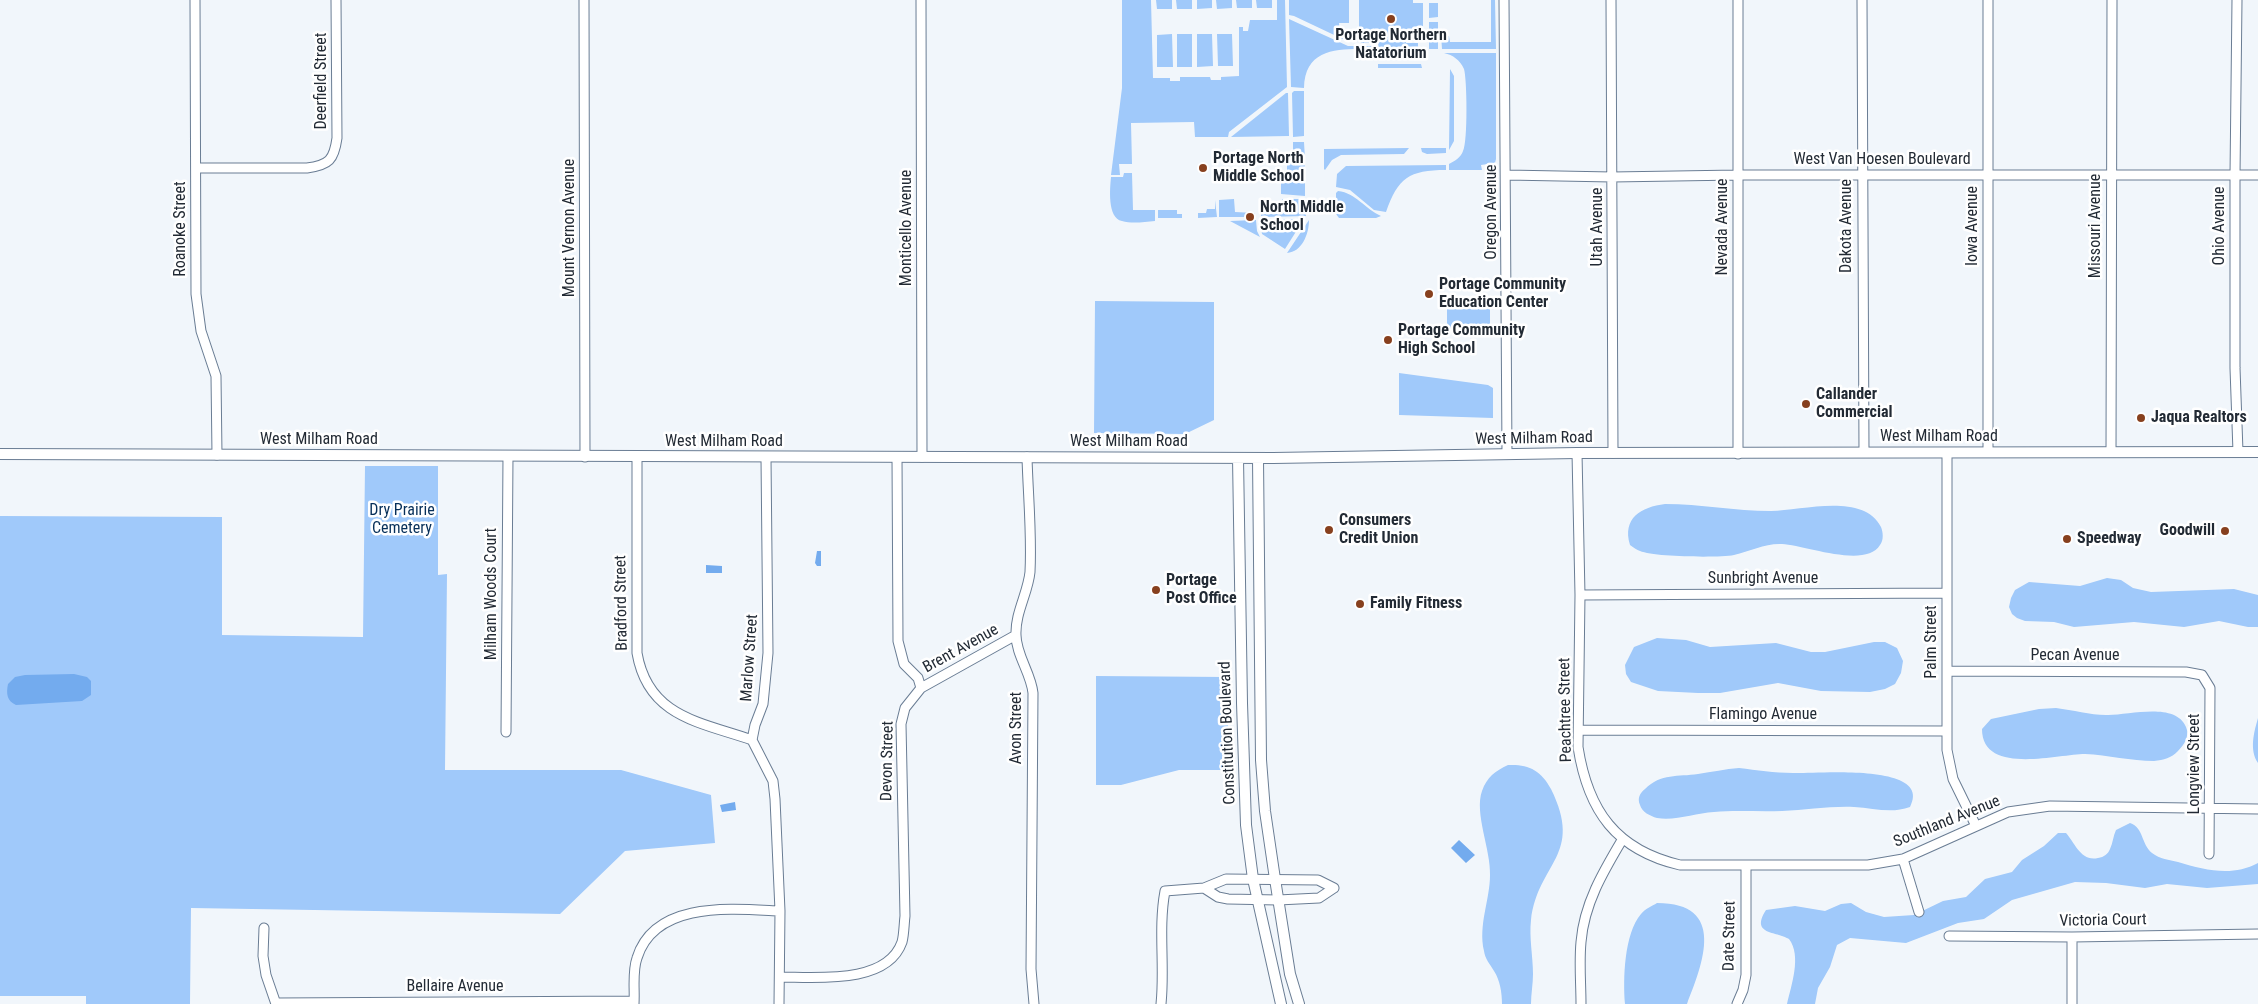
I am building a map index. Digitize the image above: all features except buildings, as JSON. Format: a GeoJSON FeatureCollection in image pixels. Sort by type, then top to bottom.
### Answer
{"type":"FeatureCollection","features":[{"type":"Feature","properties":{"kind":"street","name":"Roanoke Street"},"geometry":{"type":"LineString","coordinates":[[195,0],[196,294],[201,331],[216,376],[217,455]]}},
{"type":"Feature","properties":{"kind":"street","name":"Deerfield Street"},"geometry":{"type":"LineString","coordinates":[[196,168],[307,168],[320,166],[330,161],[335,152],[337,138],[336,0]]}},
{"type":"Feature","properties":{"kind":"street","name":"Mount Vernon Avenue"},"geometry":{"type":"LineString","coordinates":[[584,0],[585,457]]}},
{"type":"Feature","properties":{"kind":"street","name":"Monticello Avenue"},"geometry":{"type":"LineString","coordinates":[[921,0],[922,457]]}},
{"type":"Feature","properties":{"kind":"street","name":"Oregon Avenue"},"geometry":{"type":"LineString","coordinates":[[1504,0],[1507,176],[1506,437],[1508,454]]}},
{"type":"Feature","properties":{"kind":"street","name":"Utah Avenue"},"geometry":{"type":"LineString","coordinates":[[1611,0],[1613,453]]}},
{"type":"Feature","properties":{"kind":"street","name":"Nevada Avenue"},"geometry":{"type":"LineString","coordinates":[[1738,0],[1738,454]]}},
{"type":"Feature","properties":{"kind":"street","name":"Dakota Avenue"},"geometry":{"type":"LineString","coordinates":[[1862,0],[1864,452]]}},
{"type":"Feature","properties":{"kind":"street","name":"Iowa Avenue"},"geometry":{"type":"LineString","coordinates":[[1988,0],[1988,452]]}},
{"type":"Feature","properties":{"kind":"street","name":"Missouri Avenue"},"geometry":{"type":"LineString","coordinates":[[2111,452],[2110,174],[2112,0]]}},
{"type":"Feature","properties":{"kind":"street","name":"Ohio Avenue"},"geometry":{"type":"LineString","coordinates":[[2237,0],[2234,175],[2235,368],[2238,452]]}},
{"type":"Feature","properties":{"kind":"street","name":"West Van Hoesen Boulevard"},"geometry":{"type":"LineString","coordinates":[[1507,176],[2258,175]]}},
{"type":"Feature","properties":{"kind":"street","name":"West Milham Road"},"geometry":{"type":"LineString","coordinates":[[0,454],[766,458],[1258,458],[1577,453],[2258,452]]}},
{"type":"Feature","properties":{"kind":"street","name":"Peachtree Street"},"geometry":{"type":"LineString","coordinates":[[1577,453],[1580,595],[1578,747],[1587,785],[1609,827],[1622,840]]}},
{"type":"Feature","properties":{"kind":"street","name":"Palm Street"},"geometry":{"type":"LineString","coordinates":[[1947,453],[1948,750],[1953,779],[1976,826]]}},
{"type":"Feature","properties":{"kind":"street","name":"Milham Woods Court"},"geometry":{"type":"LineString","coordinates":[[506,732],[508,456]]}},
{"type":"Feature","properties":{"kind":"street","name":"Bradford Street"},"geometry":{"type":"LineString","coordinates":[[637,457],[637,653],[640,671],[653,692],[670,708],[688,718],[752,740]]}},
{"type":"Feature","properties":{"kind":"street"},"geometry":{"type":"LineString","coordinates":[[897,457],[898,641],[904,664],[918,678],[921,688]]}},
{"type":"Feature","properties":{"kind":"street","name":"Avon Street"},"geometry":{"type":"LineString","coordinates":[[1027,457],[1030,572],[1026,595],[1018,618],[1016,635],[1019,650],[1032,679],[1033,693],[1031,969],[1034,1004]]}},
{"type":"Feature","properties":{"kind":"street","name":"Marlow Street"},"geometry":{"type":"LineString","coordinates":[[752,740],[755,725],[764,704],[768,653],[766,458]]}},
{"type":"Feature","properties":{"kind":"street","name":"Constitution Boulevard"},"geometry":{"type":"LineString","coordinates":[[1238,458],[1246,825],[1254,879],[1281,1004]]}},
{"type":"Feature","properties":{"kind":"street","name":"Constitution Boulevard"},"geometry":{"type":"LineString","coordinates":[[1258,458],[1261,760],[1265,811],[1278,900],[1290,974],[1299,1004]]}},
{"type":"Feature","properties":{"kind":"street","name":"Sunbright Avenue"},"geometry":{"type":"LineString","coordinates":[[1580,595],[1947,593]]}},
{"type":"Feature","properties":{"kind":"street","name":"Brent Avenue"},"geometry":{"type":"LineString","coordinates":[[921,688],[1016,635]]}},
{"type":"Feature","properties":{"kind":"street","name":"Pecan Avenue"},"geometry":{"type":"LineString","coordinates":[[1948,670],[2186,672],[2202,675]]}},
{"type":"Feature","properties":{"kind":"street","name":"Longview Street"},"geometry":{"type":"LineString","coordinates":[[2202,675],[2210,688],[2209,854]]}},
{"type":"Feature","properties":{"kind":"street","name":"Devon Street"},"geometry":{"type":"LineString","coordinates":[[780,977],[853,976],[867,973],[888,960],[897,952],[902,942],[905,916],[901,724],[905,708],[921,688]]}},
{"type":"Feature","properties":{"kind":"street","name":"Flamingo Avenue"},"geometry":{"type":"LineString","coordinates":[[1578,730],[1947,731]]}},
{"type":"Feature","properties":{"kind":"street"},"geometry":{"type":"LineString","coordinates":[[752,740],[773,781],[780,911],[779,1004]]}},
{"type":"Feature","properties":{"kind":"street","name":"Southland Avenue"},"geometry":{"type":"LineString","coordinates":[[1622,840],[1658,860],[1680,865],[1746,867],[1868,865],[1903,858],[2008,812],[2050,806],[2258,809]]}},
{"type":"Feature","properties":{"kind":"street"},"geometry":{"type":"LineString","coordinates":[[1582,1004],[1581,942],[1588,908],[1599,880],[1622,840]]}},
{"type":"Feature","properties":{"kind":"street"},"geometry":{"type":"LineString","coordinates":[[1903,858],[1919,912]]}},
{"type":"Feature","properties":{"kind":"street","name":"Date Street"},"geometry":{"type":"LineString","coordinates":[[1737,1004],[1743,990],[1746,975],[1746,867]]}},
{"type":"Feature","properties":{"kind":"street"},"geometry":{"type":"LineString","coordinates":[[1161,1004],[1163,978],[1161,915],[1165,891],[1204,888],[1226,879],[1318,880],[1334,888],[1319,898],[1278,900],[1218,897],[1204,888]]}},
{"type":"Feature","properties":{"kind":"street"},"geometry":{"type":"LineString","coordinates":[[634,1003],[637,958],[643,945],[663,924],[702,910],[780,911]]}},
{"type":"Feature","properties":{"kind":"street"},"geometry":{"type":"LineString","coordinates":[[264,928],[263,956],[266,974],[276,1004]]}},
{"type":"Feature","properties":{"kind":"street","name":"Victoria Court"},"geometry":{"type":"LineString","coordinates":[[1949,936],[2072,937],[2258,934]]}},
{"type":"Feature","properties":{"kind":"street"},"geometry":{"type":"LineString","coordinates":[[2072,937],[2072,1004]]}},
{"type":"Feature","properties":{"kind":"street","name":"Bellaire Avenue"},"geometry":{"type":"LineString","coordinates":[[276,1004],[634,1003]]}},
{"type":"Feature","properties":{"kind":"green space"},"geometry":{"type":"Polygon","coordinates":[[[1122,0],[1151,0],[1153,78],[1170,78],[1170,81],[1180,81],[1180,77],[1210,77],[1211,80],[1221,80],[1221,77],[1239,76],[1239,27],[1243,27],[1243,31],[1248,31],[1250,20],[1277,20],[1277,0],[1285,0],[1287,87],[1229,132],[1228,137],[1195,137],[1194,122],[1131,123],[1132,164],[1119,164],[1120,175],[1111,175],[1122,88],[1122,0]]]}},
{"type":"Feature","properties":{"kind":"green space"},"geometry":{"type":"Polygon","coordinates":[[[1156,0],[1172,0],[1172,9],[1157,9],[1156,0]]]}},
{"type":"Feature","properties":{"kind":"green space"},"geometry":{"type":"Polygon","coordinates":[[[1176,0],[1192,0],[1192,9],[1177,9],[1176,0]]]}},
{"type":"Feature","properties":{"kind":"green space"},"geometry":{"type":"Polygon","coordinates":[[[1197,0],[1212,0],[1212,8],[1197,9],[1197,0]]]}},
{"type":"Feature","properties":{"kind":"green space"},"geometry":{"type":"Polygon","coordinates":[[[1216,0],[1232,0],[1232,8],[1217,9],[1216,0]]]}},
{"type":"Feature","properties":{"kind":"green space"},"geometry":{"type":"Polygon","coordinates":[[[1236,0],[1252,0],[1252,8],[1237,8],[1236,0]]]}},
{"type":"Feature","properties":{"kind":"green space"},"geometry":{"type":"Polygon","coordinates":[[[1256,0],[1272,0],[1272,8],[1257,8],[1256,0]]]}},
{"type":"Feature","properties":{"kind":"green space"},"geometry":{"type":"Polygon","coordinates":[[[1289,0],[1349,0],[1349,23],[1339,23],[1340,34],[1350,35],[1351,41],[1356,41],[1356,35],[1359,34],[1359,0],[1413,0],[1413,3],[1423,3],[1423,41],[1406,41],[1406,43],[1418,43],[1418,49],[1379,49],[1378,43],[1349,42],[1289,15],[1289,0]]]}},
{"type":"Feature","properties":{"kind":"green space"},"geometry":{"type":"Polygon","coordinates":[[[1491,0],[1495,0],[1496,49],[1442,49],[1441,35],[1449,36],[1450,42],[1491,42],[1491,0]]]}},
{"type":"Feature","properties":{"kind":"green space"},"geometry":{"type":"Polygon","coordinates":[[[1429,3],[1438,3],[1438,17],[1429,18],[1429,3]]]}},
{"type":"Feature","properties":{"kind":"green space"},"geometry":{"type":"Polygon","coordinates":[[[1289,19],[1348,46],[1374,46],[1374,49],[1350,49],[1328,52],[1318,57],[1311,64],[1306,74],[1304,88],[1291,87],[1289,19]]]}},
{"type":"Feature","properties":{"kind":"green space"},"geometry":{"type":"Polygon","coordinates":[[[1429,22],[1438,22],[1438,49],[1429,49],[1429,22]]]}},
{"type":"Feature","properties":{"kind":"green space"},"geometry":{"type":"Polygon","coordinates":[[[1172,34],[1173,67],[1157,67],[1157,35],[1172,34]]]}},
{"type":"Feature","properties":{"kind":"green space"},"geometry":{"type":"Polygon","coordinates":[[[1177,34],[1192,34],[1192,67],[1177,67],[1177,34]]]}},
{"type":"Feature","properties":{"kind":"green space"},"geometry":{"type":"Polygon","coordinates":[[[1197,34],[1212,34],[1213,66],[1197,67],[1197,34]]]}},
{"type":"Feature","properties":{"kind":"green space"},"geometry":{"type":"Polygon","coordinates":[[[1217,34],[1232,34],[1233,66],[1218,66],[1217,34]]]}},
{"type":"Feature","properties":{"kind":"green space"},"geometry":{"type":"Polygon","coordinates":[[[1444,53],[1496,53],[1496,159],[1495,163],[1481,165],[1482,170],[1449,170],[1449,164],[1461,155],[1465,145],[1466,85],[1464,69],[1460,63],[1444,53]]]}},
{"type":"Feature","properties":{"kind":"green space"},"geometry":{"type":"Polygon","coordinates":[[[1378,64],[1421,64],[1422,68],[1378,68],[1378,64]]]}},
{"type":"Feature","properties":{"kind":"green space"},"geometry":{"type":"Polygon","coordinates":[[[1450,69],[1454,76],[1454,141],[1449,150],[1450,69]]]}},
{"type":"Feature","properties":{"kind":"green space"},"geometry":{"type":"Polygon","coordinates":[[[1294,91],[1304,91],[1304,136],[1293,137],[1292,93],[1294,91]]]}},
{"type":"Feature","properties":{"kind":"green space"},"geometry":{"type":"Polygon","coordinates":[[[1288,93],[1289,136],[1231,137],[1288,93]]]}},
{"type":"Feature","properties":{"kind":"green space"},"geometry":{"type":"Polygon","coordinates":[[[1293,142],[1304,142],[1305,159],[1293,159],[1293,142]]]}},
{"type":"Feature","properties":{"kind":"green space"},"geometry":{"type":"Polygon","coordinates":[[[1409,148],[1404,154],[1341,155],[1332,160],[1324,169],[1324,149],[1409,148]]]}},
{"type":"Feature","properties":{"kind":"green space"},"geometry":{"type":"Polygon","coordinates":[[[1421,148],[1446,148],[1446,153],[1427,154],[1422,152],[1421,148]]]}},
{"type":"Feature","properties":{"kind":"green space"},"geometry":{"type":"Polygon","coordinates":[[[1288,162],[1305,163],[1304,170],[1287,171],[1288,162]]]}},
{"type":"Feature","properties":{"kind":"green space"},"geometry":{"type":"Polygon","coordinates":[[[1446,165],[1446,170],[1423,172],[1407,178],[1395,191],[1386,212],[1374,210],[1350,190],[1336,187],[1337,174],[1346,166],[1446,165]]]}},
{"type":"Feature","properties":{"kind":"green space"},"geometry":{"type":"Polygon","coordinates":[[[1124,173],[1132,173],[1133,210],[1155,210],[1155,221],[1126,222],[1117,219],[1110,202],[1111,177],[1123,177],[1124,173]]]}},
{"type":"Feature","properties":{"kind":"green space"},"geometry":{"type":"Polygon","coordinates":[[[1281,174],[1305,174],[1305,196],[1281,194],[1281,174]]]}},
{"type":"Feature","properties":{"kind":"green space"},"geometry":{"type":"Polygon","coordinates":[[[1338,191],[1350,195],[1381,216],[1376,218],[1339,218],[1336,214],[1336,193],[1338,191]]]}},
{"type":"Feature","properties":{"kind":"green space"},"geometry":{"type":"Polygon","coordinates":[[[1234,199],[1235,212],[1255,213],[1255,217],[1219,217],[1219,200],[1234,199]]]}},
{"type":"Feature","properties":{"kind":"green space"},"geometry":{"type":"Polygon","coordinates":[[[1282,199],[1305,199],[1306,216],[1261,217],[1261,213],[1282,211],[1282,199]]]}},
{"type":"Feature","properties":{"kind":"green space"},"geometry":{"type":"Polygon","coordinates":[[[1215,200],[1217,217],[1198,218],[1198,213],[1206,213],[1207,209],[1215,209],[1215,200]]]}},
{"type":"Feature","properties":{"kind":"green space"},"geometry":{"type":"Polygon","coordinates":[[[1158,210],[1177,210],[1177,214],[1182,214],[1182,218],[1158,218],[1158,210]]]}},
{"type":"Feature","properties":{"kind":"green space"},"geometry":{"type":"Polygon","coordinates":[[[1304,219],[1285,249],[1262,234],[1260,220],[1304,219]]]}},
{"type":"Feature","properties":{"kind":"green space"},"geometry":{"type":"Polygon","coordinates":[[[1256,220],[1257,231],[1260,237],[1230,221],[1256,220]]]}},
{"type":"Feature","properties":{"kind":"green space"},"geometry":{"type":"Polygon","coordinates":[[[1309,220],[1308,231],[1301,246],[1287,253],[1309,220]]]}},
{"type":"Feature","properties":{"kind":"green space"},"geometry":{"type":"Polygon","coordinates":[[[1095,301],[1214,302],[1214,420],[1185,434],[1094,433],[1095,301]]]}},
{"type":"Feature","properties":{"kind":"green space"},"geometry":{"type":"Polygon","coordinates":[[[1447,303],[1490,304],[1490,337],[1454,334],[1447,323],[1447,303]]]}},
{"type":"Feature","properties":{"kind":"green space"},"geometry":{"type":"Polygon","coordinates":[[[1399,373],[1488,385],[1493,388],[1493,418],[1399,415],[1399,373]]]}},
{"type":"Feature","properties":{"kind":"green space","name":"Dry Prairie Cemetery"},"geometry":{"type":"Polygon","coordinates":[[[365,466],[438,466],[438,575],[447,574],[445,770],[621,770],[711,795],[715,843],[625,851],[560,914],[191,908],[190,1004],[86,1004],[86,996],[0,996],[0,516],[222,517],[222,635],[363,637],[365,466]]]}},
{"type":"Feature","properties":{"kind":"green space"},"geometry":{"type":"Polygon","coordinates":[[[1665,504],[1771,511],[1830,506],[1846,507],[1860,510],[1872,516],[1881,527],[1883,538],[1880,545],[1873,552],[1862,555],[1834,554],[1792,545],[1776,544],[1726,556],[1672,556],[1639,551],[1630,545],[1629,528],[1635,516],[1648,508],[1665,504]]]}},
{"type":"Feature","properties":{"kind":"green space"},"geometry":{"type":"Polygon","coordinates":[[[2107,578],[2121,580],[2133,588],[2151,592],[2234,589],[2258,595],[2258,627],[2248,627],[2219,621],[2184,627],[2134,622],[2074,627],[2054,622],[2025,621],[2012,614],[2009,607],[2015,590],[2029,582],[2080,586],[2107,578]]]}},
{"type":"Feature","properties":{"kind":"green space"},"geometry":{"type":"Polygon","coordinates":[[[1657,638],[1686,640],[1710,647],[1776,643],[1811,652],[1825,652],[1874,642],[1885,642],[1897,648],[1903,661],[1901,673],[1895,684],[1885,689],[1870,692],[1821,691],[1778,683],[1720,693],[1658,691],[1631,682],[1626,674],[1625,665],[1634,647],[1657,638]]]}},
{"type":"Feature","properties":{"kind":"green space"},"geometry":{"type":"Polygon","coordinates":[[[1096,676],[1227,677],[1229,770],[1179,770],[1121,785],[1096,785],[1096,676]]]}},
{"type":"Feature","properties":{"kind":"green space"},"geometry":{"type":"Polygon","coordinates":[[[2056,708],[2100,715],[2150,712],[2172,714],[2180,719],[2186,727],[2187,737],[2182,746],[2173,755],[2154,761],[2085,754],[2023,759],[2007,758],[1994,753],[1985,744],[1982,729],[1991,719],[2039,709],[2056,708]]]}},
{"type":"Feature","properties":{"kind":"green space"},"geometry":{"type":"Polygon","coordinates":[[[2258,718],[2258,763],[2253,747],[2258,718]]]}},
{"type":"Feature","properties":{"kind":"green space"},"geometry":{"type":"Polygon","coordinates":[[[1508,765],[1528,767],[1543,777],[1551,789],[1560,811],[1563,830],[1561,845],[1535,900],[1531,920],[1530,934],[1533,974],[1531,1004],[1502,1004],[1499,982],[1485,957],[1482,932],[1490,865],[1481,821],[1480,800],[1484,786],[1489,778],[1495,772],[1508,765]]]}},
{"type":"Feature","properties":{"kind":"green space"},"geometry":{"type":"Polygon","coordinates":[[[1739,768],[1786,773],[1845,772],[1889,777],[1905,783],[1913,793],[1910,807],[1896,810],[1836,807],[1782,811],[1722,811],[1664,819],[1649,815],[1640,805],[1640,794],[1657,780],[1739,768]]]}},
{"type":"Feature","properties":{"kind":"green space"},"geometry":{"type":"Polygon","coordinates":[[[2130,823],[2138,829],[2148,849],[2155,855],[2165,859],[2218,871],[2238,870],[2258,863],[2258,884],[2207,888],[2167,884],[2145,888],[2106,883],[2075,882],[2012,900],[1984,919],[1958,923],[1906,943],[1850,938],[1837,945],[1830,967],[1818,988],[1815,1004],[1787,1004],[1793,980],[1795,954],[1789,939],[1763,928],[1761,924],[1762,918],[1766,910],[1795,906],[1825,911],[1841,904],[1851,903],[1866,912],[1884,917],[1914,915],[1943,901],[1966,897],[1985,879],[2012,872],[2022,860],[2044,846],[2058,833],[2066,833],[2079,851],[2087,857],[2102,857],[2109,851],[2116,830],[2130,823]]]}},
{"type":"Feature","properties":{"kind":"green space"},"geometry":{"type":"Polygon","coordinates":[[[1657,903],[1679,906],[1693,913],[1701,924],[1704,938],[1699,971],[1687,1004],[1625,1004],[1626,957],[1631,933],[1641,914],[1657,903]]]}},
{"type":"Feature","properties":{"kind":"shaded area"},"geometry":{"type":"Polygon","coordinates":[[[817,551],[821,551],[821,566],[817,566],[815,563],[817,551]]]}},
{"type":"Feature","properties":{"kind":"shaded area"},"geometry":{"type":"Polygon","coordinates":[[[706,565],[722,566],[722,573],[706,573],[706,565]]]}},
{"type":"Feature","properties":{"kind":"shaded area"},"geometry":{"type":"Polygon","coordinates":[[[74,674],[87,677],[91,681],[91,695],[82,701],[16,705],[8,697],[8,684],[15,677],[74,674]]]}},
{"type":"Feature","properties":{"kind":"shaded area"},"geometry":{"type":"Polygon","coordinates":[[[735,802],[736,810],[722,812],[720,805],[735,802]]]}},
{"type":"Feature","properties":{"kind":"shaded area"},"geometry":{"type":"Polygon","coordinates":[[[1459,840],[1475,855],[1466,863],[1451,848],[1459,840]]]}},
{"type":"Feature","properties":{"kind":"place","name":"Portage Northern Natatorium"},"geometry":{"type":"Point","coordinates":[1391,19]}},
{"type":"Feature","properties":{"kind":"place","name":"Portage North Middle School"},"geometry":{"type":"Point","coordinates":[1203,168]}},
{"type":"Feature","properties":{"kind":"place","name":"North Middle School"},"geometry":{"type":"Point","coordinates":[1250,217]}},
{"type":"Feature","properties":{"kind":"place","name":"Portage Community Education Center"},"geometry":{"type":"Point","coordinates":[1429,294]}},
{"type":"Feature","properties":{"kind":"place","name":"Portage Community High School"},"geometry":{"type":"Point","coordinates":[1388,340]}},
{"type":"Feature","properties":{"kind":"place","name":"Callander Commercial"},"geometry":{"type":"Point","coordinates":[1806,404]}},
{"type":"Feature","properties":{"kind":"place","name":"Jaqua Realtors"},"geometry":{"type":"Point","coordinates":[2141,418]}},
{"type":"Feature","properties":{"kind":"place","name":"Consumers Credit Union"},"geometry":{"type":"Point","coordinates":[1329,530]}},
{"type":"Feature","properties":{"kind":"place","name":"Goodwill"},"geometry":{"type":"Point","coordinates":[2225,531]}},
{"type":"Feature","properties":{"kind":"place","name":"Speedway"},"geometry":{"type":"Point","coordinates":[2067,539]}},
{"type":"Feature","properties":{"kind":"place","name":"Portage Post Office"},"geometry":{"type":"Point","coordinates":[1156,590]}},
{"type":"Feature","properties":{"kind":"place","name":"Family Fitness"},"geometry":{"type":"Point","coordinates":[1360,604]}}]}
